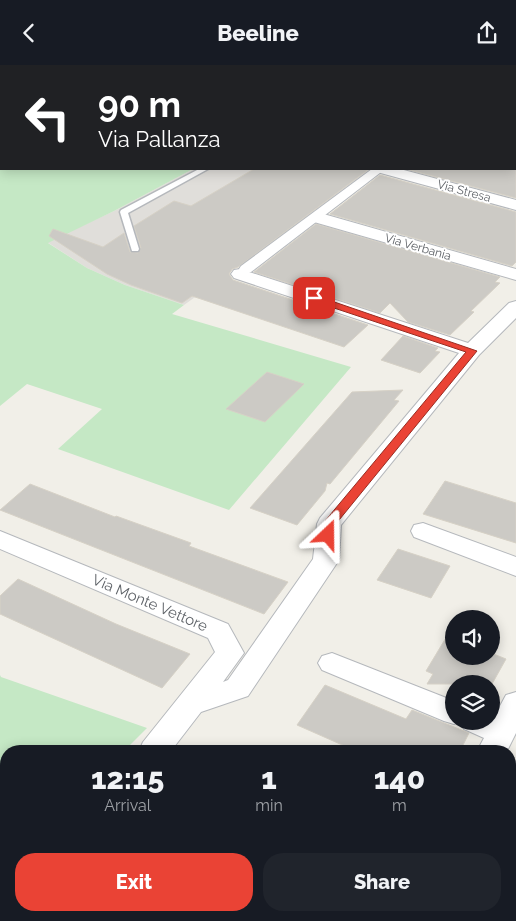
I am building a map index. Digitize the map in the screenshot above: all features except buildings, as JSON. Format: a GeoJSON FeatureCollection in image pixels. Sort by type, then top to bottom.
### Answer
{"type":"FeatureCollection","features":[{"type":"Feature","properties":{"kind":"street"},"geometry":{"type":"LineString","coordinates":[[243,271],[380,170]]}},
{"type":"Feature","properties":{"kind":"street","name":"Via Stresa"},"geometry":{"type":"LineString","coordinates":[[385,170],[516,205]]}},
{"type":"Feature","properties":{"kind":"street","name":"Via Verbania"},"geometry":{"type":"LineString","coordinates":[[318,217],[516,275]]}},
{"type":"Feature","properties":{"kind":"street"},"geometry":{"type":"LineString","coordinates":[[243,271],[472,351]]}},
{"type":"Feature","properties":{"kind":"street"},"geometry":{"type":"LineString","coordinates":[[190,704],[238,689],[326,560],[329,524],[472,351],[516,307]]}},
{"type":"Feature","properties":{"kind":"street"},"geometry":{"type":"LineString","coordinates":[[424,531],[516,567]]}},
{"type":"Feature","properties":{"kind":"street","name":"Via Monte Vettore"},"geometry":{"type":"LineString","coordinates":[[0,539],[218,631],[230,653],[159,745]]}},
{"type":"Feature","properties":{"kind":"street"},"geometry":{"type":"LineString","coordinates":[[332,663],[445,709]]}},
{"type":"Feature","properties":{"kind":"street"},"geometry":{"type":"LineString","coordinates":[[484,730],[497,742],[516,703]]}},
{"type":"Feature","properties":{"kind":"lane"},"geometry":{"type":"LineString","coordinates":[[135,249],[124,212],[202,170]]}},
{"type":"Feature","properties":{"kind":"shaded area"},"geometry":{"type":"Polygon","coordinates":[[[191,170],[374,170],[184,305],[125,285],[87,268],[47,242],[114,211],[191,170]]]}},
{"type":"Feature","properties":{"kind":"green space"},"geometry":{"type":"Polygon","coordinates":[[[0,170],[191,170],[48,243],[87,268],[125,285],[184,305],[172,314],[351,367],[229,510],[58,449],[102,409],[27,384],[0,406],[0,170]]]}},
{"type":"Feature","properties":{"kind":"green space"},"geometry":{"type":"Polygon","coordinates":[[[0,675],[1,677],[147,728],[130,745],[0,745],[0,675]]]}},
{"type":"Feature","properties":{"kind":"route"},"geometry":{"type":"LineString","coordinates":[[314,298],[472,351],[329,524],[328,535]]}}]}
